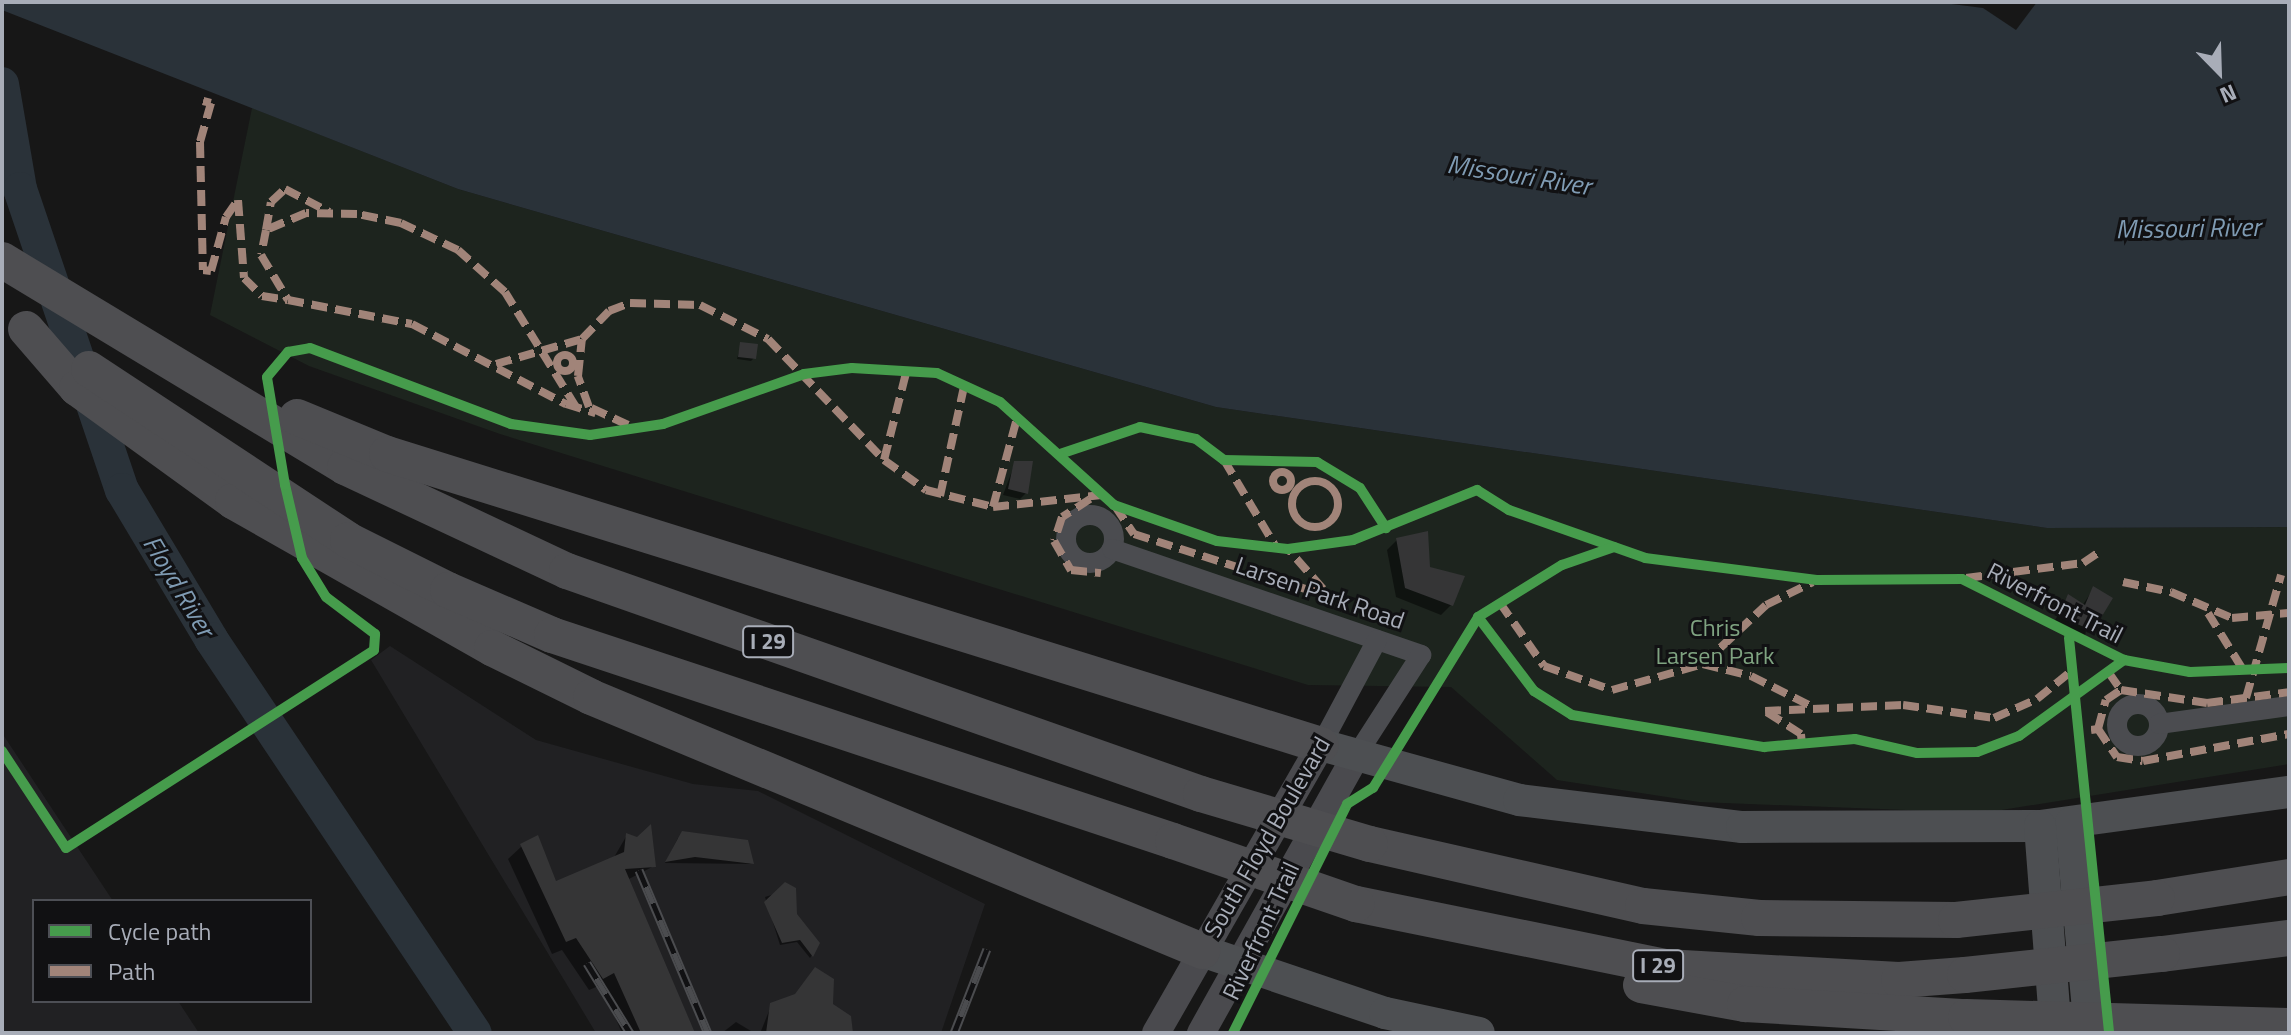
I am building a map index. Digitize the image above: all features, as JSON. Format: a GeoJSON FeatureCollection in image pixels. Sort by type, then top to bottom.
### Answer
{"type":"FeatureCollection","features":[{"type":"Feature","properties":{"kind":"highway","name":"I 29"},"geometry":{"type":"LineString","coordinates":[[2,260],[89,312],[567,571],[1201,794],[1370,844],[1643,906],[1759,918],[1956,920],[2157,898],[2289,877]]}},
{"type":"Feature","properties":{"kind":"highway"},"geometry":{"type":"LineString","coordinates":[[14,321],[77,388],[233,501],[349,556],[591,697],[1202,951]]}},
{"type":"Feature","properties":{"kind":"highway"},"geometry":{"type":"LineString","coordinates":[[344,452],[1321,745]]}},
{"type":"Feature","properties":{"kind":"highway","name":"I 29"},"geometry":{"type":"LineString","coordinates":[[349,556],[552,635],[1356,904],[1540,945],[1755,974],[1899,980],[2289,938]]}},
{"type":"Feature","properties":{"kind":"highway"},"geometry":{"type":"LineString","coordinates":[[1540,945],[1604,978],[1745,1004],[1966,1017],[2289,1025]]}},
{"type":"Feature","properties":{"kind":"highway"},"geometry":{"type":"LineString","coordinates":[[2257,1033],[2289,1025]]}},
{"type":"Feature","properties":{"kind":"main road"},"geometry":{"type":"LineString","coordinates":[[1321,745],[1453,786],[1646,821],[1854,832],[2055,825],[2289,792]]}},
{"type":"Feature","properties":{"kind":"main road","name":"South Floyd Boulevard"},"geometry":{"type":"LineString","coordinates":[[1156,1033],[1321,745]]}},
{"type":"Feature","properties":{"kind":"main road","name":"South Floyd Boulevard"},"geometry":{"type":"LineString","coordinates":[[1201,1033],[1356,756]]}},
{"type":"Feature","properties":{"kind":"main road"},"geometry":{"type":"LineString","coordinates":[[2055,825],[2056,1033]]}},
{"type":"Feature","properties":{"kind":"main road"},"geometry":{"type":"LineString","coordinates":[[2055,825],[2090,1033]]}},
{"type":"Feature","properties":{"kind":"main road"},"geometry":{"type":"LineString","coordinates":[[1202,951],[1385,1013],[1479,1033]]}},
{"type":"Feature","properties":{"kind":"street","name":"Larsen Park Road"},"geometry":{"type":"LineString","coordinates":[[1112,549],[1421,655]]}},
{"type":"Feature","properties":{"kind":"street","name":"South Floyd Boulevard"},"geometry":{"type":"LineString","coordinates":[[1321,745],[1377,640]]}},
{"type":"Feature","properties":{"kind":"street","name":"South Floyd Boulevard"},"geometry":{"type":"LineString","coordinates":[[1356,756],[1421,655]]}},
{"type":"Feature","properties":{"kind":"street"},"geometry":{"type":"LineString","coordinates":[[2159,724],[2289,706]]}},
{"type":"Feature","properties":{"kind":"shaded area"},"geometry":{"type":"Polygon","coordinates":[[[390,646],[536,740],[693,784],[758,791],[985,904],[941,1033],[596,1033],[371,660],[390,646]]]}},
{"type":"Feature","properties":{"kind":"shaded area"},"geometry":{"type":"Polygon","coordinates":[[[2,733],[112,899],[32,899],[32,1003],[179,1003],[199,1033],[2,1033],[2,733]]]}},
{"type":"Feature","properties":{"kind":"green space","name":"Chris Larsen Park"},"geometry":{"type":"Polygon","coordinates":[[[252,108],[458,189],[1216,407],[2047,528],[2289,527],[2289,764],[1983,813],[1699,802],[1557,780],[1451,687],[1308,685],[500,434],[309,366],[210,315],[252,108]]]}},
{"type":"Feature","properties":{"kind":"water","name":"Missouri River"},"geometry":{"type":"Polygon","coordinates":[[[2,2],[1936,2],[1983,8],[2016,30],[2037,2],[2289,2],[2289,527],[2047,528],[1216,407],[458,189],[2,10],[2,2]]]}},
{"type":"Feature","properties":{"kind":"building"},"geometry":{"type":"Polygon","coordinates":[[[740,342],[758,344],[756,359],[738,357],[740,342]]]}},
{"type":"Feature","properties":{"kind":"building"},"geometry":{"type":"Polygon","coordinates":[[[1014,461],[1033,461],[1028,494],[1008,489],[1014,461]]]}},
{"type":"Feature","properties":{"kind":"building"},"geometry":{"type":"Polygon","coordinates":[[[1428,531],[1430,567],[1465,576],[1453,606],[1405,588],[1396,538],[1428,531]]]}},
{"type":"Feature","properties":{"kind":"building"},"geometry":{"type":"Polygon","coordinates":[[[2093,586],[2113,598],[2093,631],[2059,616],[2068,594],[2085,605],[2093,586]]]}},
{"type":"Feature","properties":{"kind":"building"},"geometry":{"type":"Polygon","coordinates":[[[651,824],[656,867],[625,869],[695,1033],[641,1033],[614,973],[603,979],[576,938],[566,942],[520,844],[538,835],[556,881],[624,852],[626,833],[637,837],[651,824]]]}},
{"type":"Feature","properties":{"kind":"building"},"geometry":{"type":"Polygon","coordinates":[[[682,831],[748,840],[754,864],[695,857],[665,862],[682,831]]]}},
{"type":"Feature","properties":{"kind":"building"},"geometry":{"type":"Polygon","coordinates":[[[785,882],[796,888],[797,914],[820,943],[813,957],[800,940],[782,943],[764,902],[785,882]]]}},
{"type":"Feature","properties":{"kind":"building"},"geometry":{"type":"Polygon","coordinates":[[[815,967],[834,979],[833,1004],[851,1016],[853,1033],[766,1033],[770,1003],[795,994],[815,967]]]}},
{"type":"Feature","properties":{"kind":"waterway","name":"Floyd River"},"geometry":{"type":"LineString","coordinates":[[2,84],[20,189],[122,490],[211,639],[475,1033]]}},
{"type":"Feature","properties":{"kind":"railway"},"geometry":{"type":"LineString","coordinates":[[639,870],[708,1033]]}},
{"type":"Feature","properties":{"kind":"railway"},"geometry":{"type":"LineString","coordinates":[[954,1033],[987,949]]}},
{"type":"Feature","properties":{"kind":"railway"},"geometry":{"type":"LineString","coordinates":[[587,963],[630,1033]]}},
{"type":"Feature","properties":{"kind":"marked path"},"geometry":{"type":"LineString","coordinates":[[203,101],[211,103],[200,142],[203,270],[211,271],[226,217],[238,200],[244,278],[262,296],[288,300]]}},
{"type":"Feature","properties":{"kind":"marked path"},"geometry":{"type":"LineString","coordinates":[[266,230],[271,202],[285,189],[329,212]]}},
{"type":"Feature","properties":{"kind":"marked path"},"geometry":{"type":"LineString","coordinates":[[576,407],[505,292],[458,250],[401,223],[357,214],[306,213],[266,230],[261,255],[288,300],[412,324],[566,404],[596,413]]}},
{"type":"Feature","properties":{"kind":"marked path"},"geometry":{"type":"LineString","coordinates":[[628,425],[589,407],[578,376],[582,339],[609,311],[630,303],[700,305],[768,339],[884,460],[926,490],[993,507],[1101,495]]}},
{"type":"Feature","properties":{"kind":"marked path"},"geometry":{"type":"LineString","coordinates":[[496,364],[582,339]]}},
{"type":"Feature","properties":{"kind":"marked path"},"geometry":{"type":"LineString","coordinates":[[565,355],[571,357],[573,363],[571,369],[565,371],[559,369],[557,363],[559,357],[565,355]]}},
{"type":"Feature","properties":{"kind":"marked path"},"geometry":{"type":"LineString","coordinates":[[884,460],[907,369]]}},
{"type":"Feature","properties":{"kind":"marked path"},"geometry":{"type":"LineString","coordinates":[[940,496],[965,382]]}},
{"type":"Feature","properties":{"kind":"marked path"},"geometry":{"type":"LineString","coordinates":[[993,507],[1017,418]]}},
{"type":"Feature","properties":{"kind":"marked path"},"geometry":{"type":"LineString","coordinates":[[1224,460],[1277,549]]}},
{"type":"Feature","properties":{"kind":"marked path"},"geometry":{"type":"LineString","coordinates":[[1282,472],[1291,481],[1282,490],[1273,481],[1282,472]]}},
{"type":"Feature","properties":{"kind":"marked path"},"geometry":{"type":"LineString","coordinates":[[1315,481],[1331,488],[1338,504],[1331,520],[1315,527],[1299,520],[1292,504],[1299,488],[1315,481]]}},
{"type":"Feature","properties":{"kind":"marked path"},"geometry":{"type":"LineString","coordinates":[[1090,499],[1062,517],[1054,541],[1071,570],[1101,573]]}},
{"type":"Feature","properties":{"kind":"marked path"},"geometry":{"type":"LineString","coordinates":[[1115,506],[1134,534],[1312,591],[1323,589],[1288,549]]}},
{"type":"Feature","properties":{"kind":"marked path"},"geometry":{"type":"LineString","coordinates":[[1966,578],[2083,563],[2102,550]]}},
{"type":"Feature","properties":{"kind":"marked path"},"geometry":{"type":"LineString","coordinates":[[2246,698],[2281,575]]}},
{"type":"Feature","properties":{"kind":"marked path"},"geometry":{"type":"LineString","coordinates":[[1500,603],[1544,666],[1612,690],[1703,664],[1766,605],[1813,582]]}},
{"type":"Feature","properties":{"kind":"marked path"},"geometry":{"type":"LineString","coordinates":[[2123,582],[2171,592],[2232,618],[2289,613]]}},
{"type":"Feature","properties":{"kind":"marked path"},"geometry":{"type":"LineString","coordinates":[[2208,613],[2245,673]]}},
{"type":"Feature","properties":{"kind":"marked path"},"geometry":{"type":"LineString","coordinates":[[1703,664],[1751,676],[1815,708]]}},
{"type":"Feature","properties":{"kind":"marked path"},"geometry":{"type":"LineString","coordinates":[[1802,744],[1801,734],[1765,711],[1903,705],[1994,718],[2037,699],[2069,673]]}},
{"type":"Feature","properties":{"kind":"marked path"},"geometry":{"type":"LineString","coordinates":[[2109,673],[2121,690],[2207,703],[2289,692]]}},
{"type":"Feature","properties":{"kind":"marked path"},"geometry":{"type":"LineString","coordinates":[[2091,730],[2098,729],[2106,700],[2121,690]]}},
{"type":"Feature","properties":{"kind":"marked path"},"geometry":{"type":"LineString","coordinates":[[2098,729],[2117,757],[2143,761],[2289,734]]}},
{"type":"Feature","properties":{"kind":"cycle path","name":"Riverfront Trail"},"geometry":{"type":"LineString","coordinates":[[2,751],[66,848],[374,650],[375,634],[326,597],[302,558],[285,485],[267,377],[288,352],[310,348],[511,424],[590,435],[663,424],[804,374],[852,368],[937,373],[1000,402],[1114,505],[1217,541],[1288,549],[1353,540],[1477,490],[1509,510],[1645,558],[1817,580],[1962,579],[2124,660],[2190,672],[2289,668]]}},
{"type":"Feature","properties":{"kind":"cycle path"},"geometry":{"type":"LineString","coordinates":[[1060,454],[1140,427],[1196,439],[1224,460],[1317,462],[1360,488],[1386,528]]}},
{"type":"Feature","properties":{"kind":"cycle path","name":"Riverfront Trail"},"geometry":{"type":"LineString","coordinates":[[1233,1033],[1347,804],[1373,788],[1478,617],[1562,565],[1614,547]]}},
{"type":"Feature","properties":{"kind":"cycle path","name":"Riverfront Trail"},"geometry":{"type":"LineString","coordinates":[[1478,617],[1534,691],[1572,715],[1764,747],[1855,739],[1917,753],[1977,752],[2019,736],[2124,660]]}},
{"type":"Feature","properties":{"kind":"cycle path","name":"Riverfront Trail"},"geometry":{"type":"LineString","coordinates":[[2069,638],[2109,1033]]}}]}
